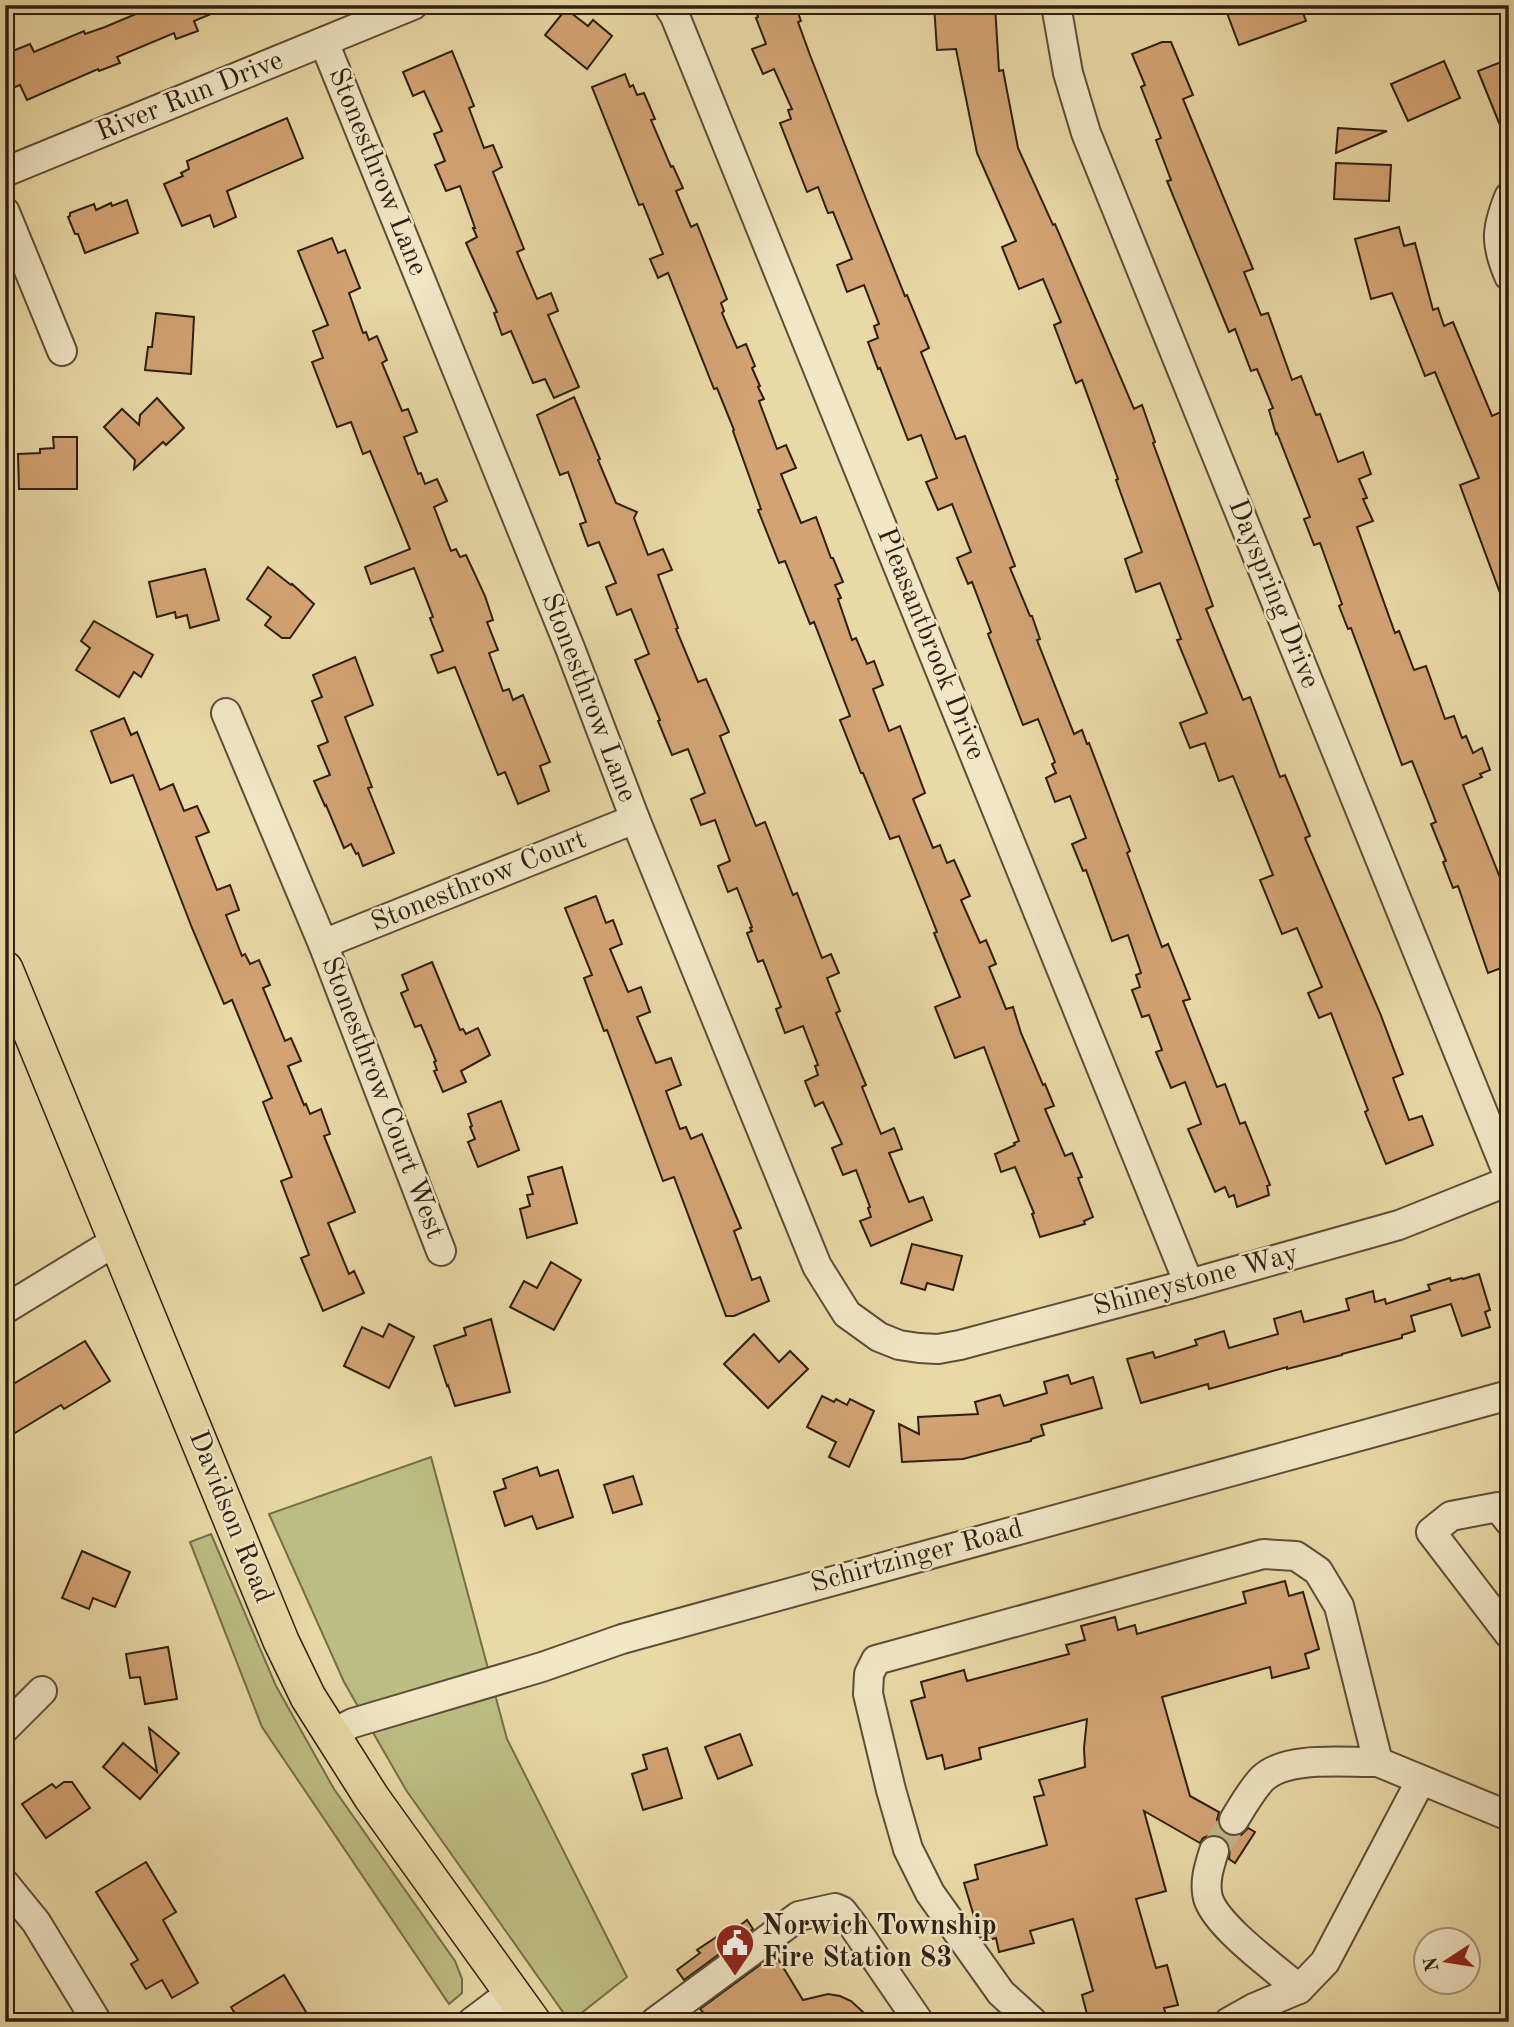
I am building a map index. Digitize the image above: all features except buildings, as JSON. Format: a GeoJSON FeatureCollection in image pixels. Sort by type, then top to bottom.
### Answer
{"type":"FeatureCollection","features":[{"type":"Feature","properties":{"kind":"main road","name":"Davidson Road"},"geometry":{"type":"LineString","coordinates":[[5,969],[281,1641],[308,1697],[372,1798],[533,2022]]}},
{"type":"Feature","properties":{"kind":"street","name":"River Run Drive"},"geometry":{"type":"LineString","coordinates":[[5,172],[413,5]]}},
{"type":"Feature","properties":{"kind":"street","name":"Pleasantbrook Drive"},"geometry":{"type":"LineString","coordinates":[[668,5],[675,16],[1189,1284]]}},
{"type":"Feature","properties":{"kind":"street","name":"Dayspring Drive"},"geometry":{"type":"LineString","coordinates":[[1056,5],[1068,73],[1086,133],[1509,1179]]}},
{"type":"Feature","properties":{"kind":"street","name":"Stonesthrow Lane"},"geometry":{"type":"LineString","coordinates":[[324,42],[817,1266],[847,1314],[879,1337]]}},
{"type":"Feature","properties":{"kind":"street"},"geometry":{"type":"LineString","coordinates":[[1509,197],[1499,226],[1500,255],[1509,276]]}},
{"type":"Feature","properties":{"kind":"street"},"geometry":{"type":"LineString","coordinates":[[5,212],[62,351]]}},
{"type":"Feature","properties":{"kind":"street","name":"Stonesthrow Court West"},"geometry":{"type":"LineString","coordinates":[[226,713],[323,944],[441,1251]]}},
{"type":"Feature","properties":{"kind":"street","name":"Stonesthrow Court"},"geometry":{"type":"LineString","coordinates":[[323,944],[635,819]]}},
{"type":"Feature","properties":{"kind":"street","name":"Shineystone Way"},"geometry":{"type":"LineString","coordinates":[[879,1337],[899,1345],[938,1349],[960,1345],[1399,1225],[1509,1179]]}},
{"type":"Feature","properties":{"kind":"street"},"geometry":{"type":"LineString","coordinates":[[5,1309],[118,1240]]}},
{"type":"Feature","properties":{"kind":"street","name":"Schirtzinger Road"},"geometry":{"type":"LineString","coordinates":[[331,1734],[354,1723],[542,1667],[622,1639],[1509,1395]]}},
{"type":"Feature","properties":{"kind":"street"},"geometry":{"type":"LineString","coordinates":[[1509,1521],[1498,1507],[1451,1516],[1431,1532],[1509,1634]]}},
{"type":"Feature","properties":{"kind":"street"},"geometry":{"type":"LineString","coordinates":[[1033,2022],[1001,1993],[929,1893],[908,1849],[868,1694],[869,1674],[876,1660],[1264,1554],[1296,1556],[1318,1571],[1339,1606],[1378,1762]]}},
{"type":"Feature","properties":{"kind":"street"},"geometry":{"type":"LineString","coordinates":[[5,1728],[42,1691]]}},
{"type":"Feature","properties":{"kind":"street"},"geometry":{"type":"LineString","coordinates":[[1234,1820],[1263,1778],[1279,1767],[1303,1762],[1378,1762],[1509,1816]]}},
{"type":"Feature","properties":{"kind":"street"},"geometry":{"type":"LineString","coordinates":[[1229,2022],[1299,1989],[1325,1962],[1421,1780]]}},
{"type":"Feature","properties":{"kind":"street"},"geometry":{"type":"LineString","coordinates":[[1214,1851],[1206,1879],[1207,1896],[1213,1911],[1225,1926],[1299,1989]]}},
{"type":"Feature","properties":{"kind":"street"},"geometry":{"type":"LineString","coordinates":[[5,1884],[36,1922],[97,2022]]}},
{"type":"Feature","properties":{"kind":"street"},"geometry":{"type":"LineString","coordinates":[[655,2022],[799,1916],[835,1908],[842,1911],[852,1923],[919,2022]]}},
{"type":"Feature","properties":{"kind":"street"},"geometry":{"type":"LineString","coordinates":[[472,2022],[512,1992]]}},
{"type":"Feature","properties":{"kind":"green space"},"geometry":{"type":"Polygon","coordinates":[[[431,1457],[507,1739],[627,1977],[570,2022],[406,1790],[344,1682],[269,1514],[431,1457]]]}},
{"type":"Feature","properties":{"kind":"green space"},"geometry":{"type":"Polygon","coordinates":[[[211,1534],[276,1686],[334,1789],[455,1961],[462,1979],[462,1993],[449,2004],[262,1727],[190,1542],[211,1534]]]}},
{"type":"Feature","properties":{"kind":"tunnel"},"geometry":{"type":"LineString","coordinates":[[1214,1851],[1234,1820]]}},
{"type":"Feature","properties":{"kind":"place","name":"Norwich Township Fire Station 83"},"geometry":{"type":"Point","coordinates":[735,1977]}}]}
